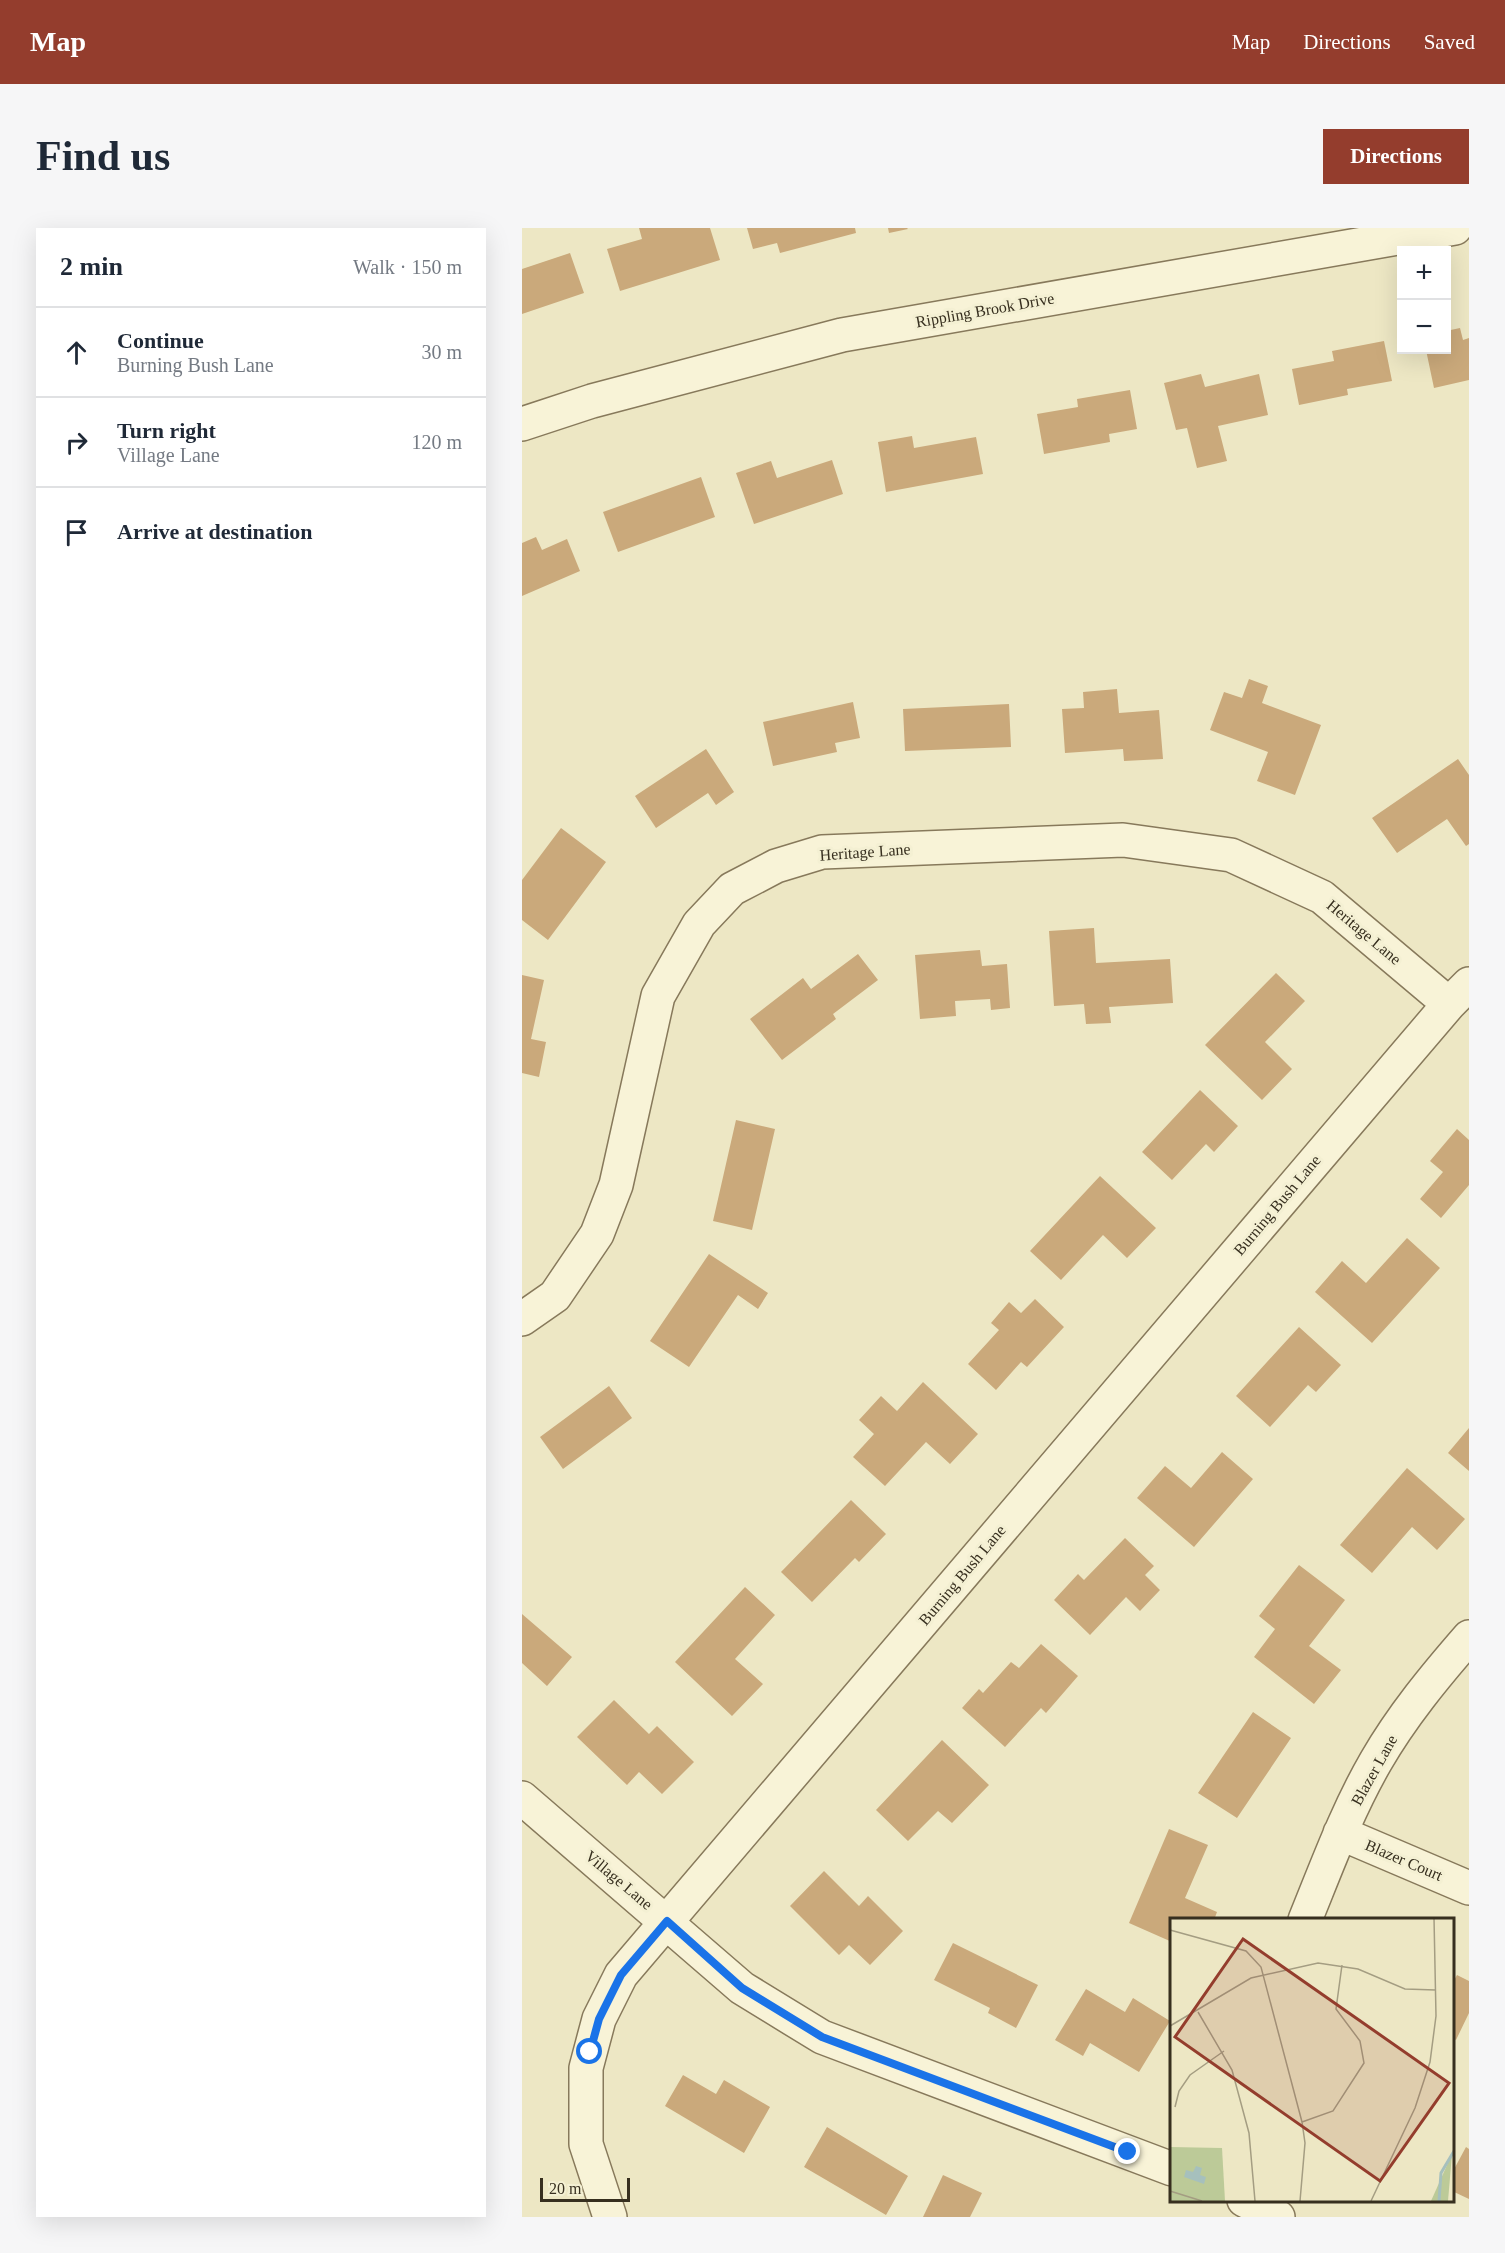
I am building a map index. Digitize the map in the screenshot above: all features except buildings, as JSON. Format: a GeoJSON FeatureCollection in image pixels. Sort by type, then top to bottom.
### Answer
{"type":"FeatureCollection","features":[{"type":"Feature","properties":{"kind":"street","name":"Rippling Brook Drive"},"geometry":{"type":"LineString","coordinates":[[522,424],[592,401],[842,335],[1455,228]]}},
{"type":"Feature","properties":{"kind":"street","name":"Heritage Lane"},"geometry":{"type":"LineString","coordinates":[[522,1319],[555,1296],[597,1234],[616,1185],[658,996],[664,985],[699,924],[732,890],[776,866],[822,852],[1123,840],[1231,855],[1322,897],[1459,994]]}},
{"type":"Feature","properties":{"kind":"street","name":"Burning Bush Lane"},"geometry":{"type":"LineString","coordinates":[[610,2217],[586,2144],[586,2068],[599,2019],[621,1975],[1459,994]]}},
{"type":"Feature","properties":{"kind":"street","name":"Blazer Lane"},"geometry":{"type":"LineString","coordinates":[[1306,1918],[1340,1833],[1376,1761],[1421,1693],[1469,1637]]}},
{"type":"Feature","properties":{"kind":"street","name":"Village Lane"},"geometry":{"type":"LineString","coordinates":[[522,1798],[742,1988],[822,2037],[1170,2168]]}},
{"type":"Feature","properties":{"kind":"street","name":"Blazer Court"},"geometry":{"type":"LineString","coordinates":[[1340,1833],[1469,1888]]}},
{"type":"Feature","properties":{"kind":"street"},"geometry":{"type":"LineString","coordinates":[[1248,2202],[1278,2217]]}},
{"type":"Feature","properties":{"kind":"route"},"geometry":{"type":"LineString","coordinates":[[590,2052],[599,2019],[621,1975],[667,1921],[742,1988],[822,2037],[1128,2152]]}}]}
